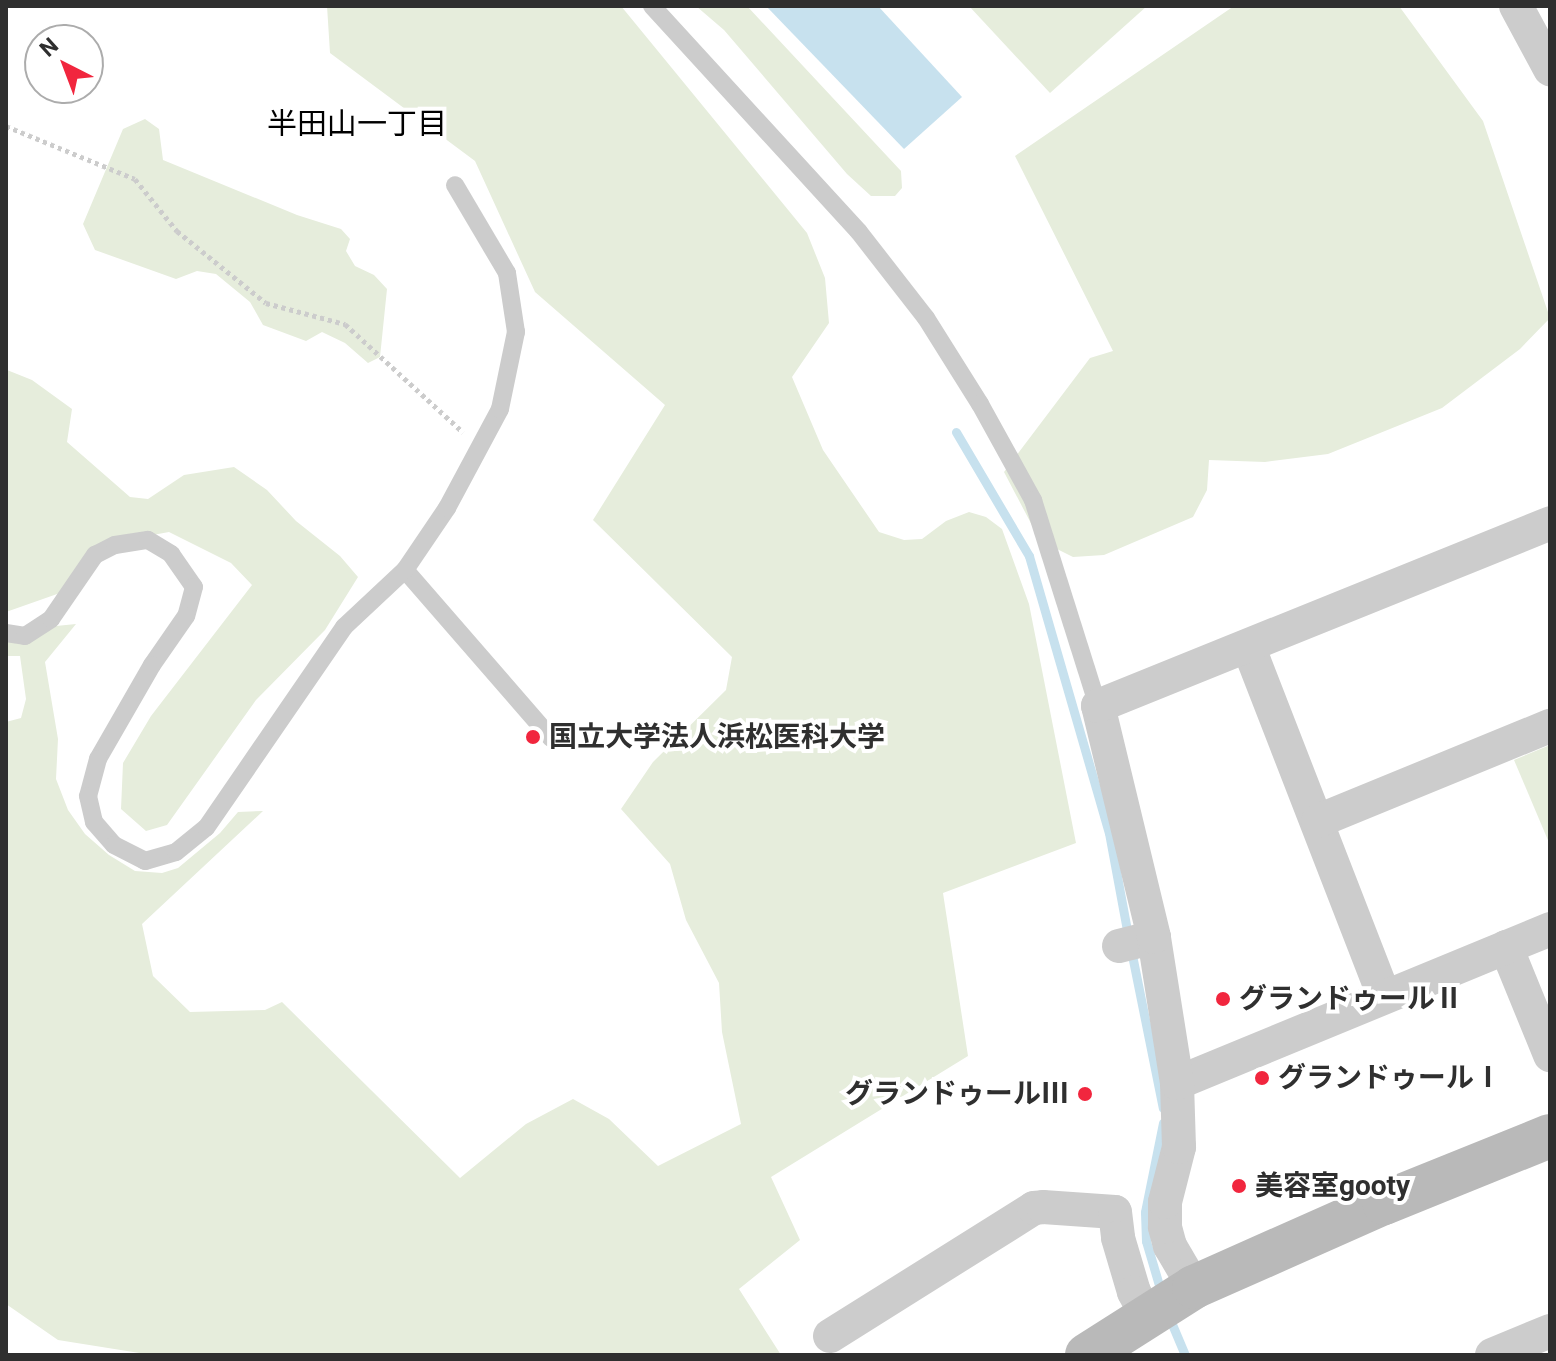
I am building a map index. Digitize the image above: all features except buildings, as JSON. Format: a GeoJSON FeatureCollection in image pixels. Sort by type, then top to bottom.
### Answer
{"type":"FeatureCollection","features":[{"type":"Feature","properties":{"kind":"street"},"geometry":{"type":"LineString","coordinates":[[1516,6],[1550,69]]}},
{"type":"Feature","properties":{"kind":"street"},"geometry":{"type":"LineString","coordinates":[[1168,1302],[1170,1246],[1165,1227],[1165,1202],[1179,1147],[1177,1083],[1154,937],[1098,706],[1249,648],[1550,523]]}},
{"type":"Feature","properties":{"kind":"street"},"geometry":{"type":"LineString","coordinates":[[1249,648],[1384,996]]}},
{"type":"Feature","properties":{"kind":"street"},"geometry":{"type":"LineString","coordinates":[[1318,821],[1550,726]]}},
{"type":"Feature","properties":{"kind":"street"},"geometry":{"type":"LineString","coordinates":[[1177,1083],[1550,929]]}},
{"type":"Feature","properties":{"kind":"street"},"geometry":{"type":"LineString","coordinates":[[1119,946],[1154,937]]}},
{"type":"Feature","properties":{"kind":"street"},"geometry":{"type":"LineString","coordinates":[[1506,947],[1550,1055]]}},
{"type":"Feature","properties":{"kind":"street"},"geometry":{"type":"LineString","coordinates":[[1087,1355],[1168,1302],[1384,1203],[1550,1136]]}},
{"type":"Feature","properties":{"kind":"street"},"geometry":{"type":"LineString","coordinates":[[830,1336],[1034,1208],[1043,1207],[1115,1212],[1126,1265],[1168,1302]]}},
{"type":"Feature","properties":{"kind":"street"},"geometry":{"type":"LineString","coordinates":[[1492,1355],[1550,1331]]}},
{"type":"Feature","properties":{"kind":"lane"},"geometry":{"type":"LineString","coordinates":[[652,6],[859,232],[934,330],[980,404],[1033,500],[1098,706]]}},
{"type":"Feature","properties":{"kind":"lane"},"geometry":{"type":"LineString","coordinates":[[6,633],[25,636],[51,619],[95,555],[115,545],[148,540],[171,554],[194,587],[186,616],[152,665],[98,759],[88,796],[94,822],[114,845],[145,861],[163,859],[206,828],[344,627],[405,570],[447,508],[500,409],[516,332],[507,273],[455,185]]}},
{"type":"Feature","properties":{"kind":"lane"},"geometry":{"type":"LineString","coordinates":[[405,570],[551,738]]}},
{"type":"Feature","properties":{"kind":"path"},"geometry":{"type":"LineString","coordinates":[[6,126],[135,179],[177,231],[266,303],[345,324],[480,446]]}},
{"type":"Feature","properties":{"kind":"green space"},"geometry":{"type":"Polygon","coordinates":[[[327,6],[621,6],[807,233],[825,278],[829,323],[792,377],[823,450],[879,532],[904,540],[922,539],[946,521],[969,512],[986,517],[1002,529],[1029,604],[1076,843],[943,893],[968,1056],[771,1177],[800,1240],[739,1289],[781,1355],[152,1355],[58,1340],[6,1304],[6,722],[21,718],[26,699],[20,656],[6,656],[6,631],[76,624],[45,662],[58,739],[56,779],[68,810],[85,834],[109,855],[135,871],[162,873],[178,868],[220,833],[238,812],[263,811],[142,924],[153,976],[190,1012],[265,1010],[282,1002],[460,1178],[526,1124],[573,1099],[609,1119],[658,1166],[741,1124],[722,1032],[719,983],[686,920],[670,864],[621,809],[653,762],[726,690],[732,657],[593,520],[665,405],[535,292],[475,161],[330,53],[327,6]]]}},
{"type":"Feature","properties":{"kind":"green space"},"geometry":{"type":"Polygon","coordinates":[[[696,6],[747,6],[901,171],[902,188],[895,196],[871,196],[847,174],[724,30],[696,6]]]}},
{"type":"Feature","properties":{"kind":"green space"},"geometry":{"type":"Polygon","coordinates":[[[969,6],[1147,6],[1050,93],[969,6]]]}},
{"type":"Feature","properties":{"kind":"green space"},"geometry":{"type":"Polygon","coordinates":[[[1234,6],[1399,6],[1483,121],[1550,318],[1520,349],[1442,408],[1328,454],[1265,462],[1209,460],[1207,490],[1193,517],[1104,555],[1073,557],[1045,543],[1035,531],[1004,472],[1090,358],[1113,351],[1015,156],[1234,6]]]}},
{"type":"Feature","properties":{"kind":"green space"},"geometry":{"type":"Polygon","coordinates":[[[145,119],[159,129],[163,160],[297,215],[341,229],[350,239],[346,251],[355,266],[374,275],[387,289],[380,357],[368,363],[345,343],[322,332],[306,341],[263,325],[250,302],[216,274],[197,271],[176,279],[95,250],[83,224],[123,129],[145,119]]]}},
{"type":"Feature","properties":{"kind":"green space"},"geometry":{"type":"Polygon","coordinates":[[[7,370],[32,380],[72,409],[67,442],[130,497],[148,499],[184,475],[234,467],[267,490],[296,521],[340,556],[358,577],[325,630],[256,700],[167,825],[146,831],[121,809],[123,763],[151,716],[252,585],[231,563],[169,532],[109,543],[77,587],[6,612],[7,370]]]}},
{"type":"Feature","properties":{"kind":"green space"},"geometry":{"type":"Polygon","coordinates":[[[1550,745],[1550,845],[1514,760],[1550,745]]]}},
{"type":"Feature","properties":{"kind":"water"},"geometry":{"type":"Polygon","coordinates":[[[766,6],[878,6],[962,97],[904,149],[766,6]]]}},
{"type":"Feature","properties":{"kind":"waterway"},"geometry":{"type":"LineString","coordinates":[[956,432],[1029,556],[1109,833],[1128,936]]}},
{"type":"Feature","properties":{"kind":"waterway"},"geometry":{"type":"LineString","coordinates":[[1131,950],[1163,1108]]}},
{"type":"Feature","properties":{"kind":"waterway"},"geometry":{"type":"LineString","coordinates":[[1161,1292],[1146,1241],[1145,1212],[1163,1123]]}},
{"type":"Feature","properties":{"kind":"waterway"},"geometry":{"type":"LineString","coordinates":[[1169,1317],[1185,1355]]}},
{"type":"Feature","properties":{"kind":"place","name":"国立大学法人浜松医科大学"},"geometry":{"type":"Point","coordinates":[533,737]}},
{"type":"Feature","properties":{"kind":"place","name":"グランドゥールⅡ"},"geometry":{"type":"Point","coordinates":[1223,999]}},
{"type":"Feature","properties":{"kind":"place","name":"グランドゥールⅠ"},"geometry":{"type":"Point","coordinates":[1262,1078]}},
{"type":"Feature","properties":{"kind":"place","name":"グランドゥールⅢ"},"geometry":{"type":"Point","coordinates":[1085,1094]}},
{"type":"Feature","properties":{"kind":"place","name":"美容室gooty"},"geometry":{"type":"Point","coordinates":[1239,1186]}},
{"type":"Feature","properties":{"kind":"district","name":"半田山一丁目"},"geometry":{"type":"Point","coordinates":[357,124]}}]}
